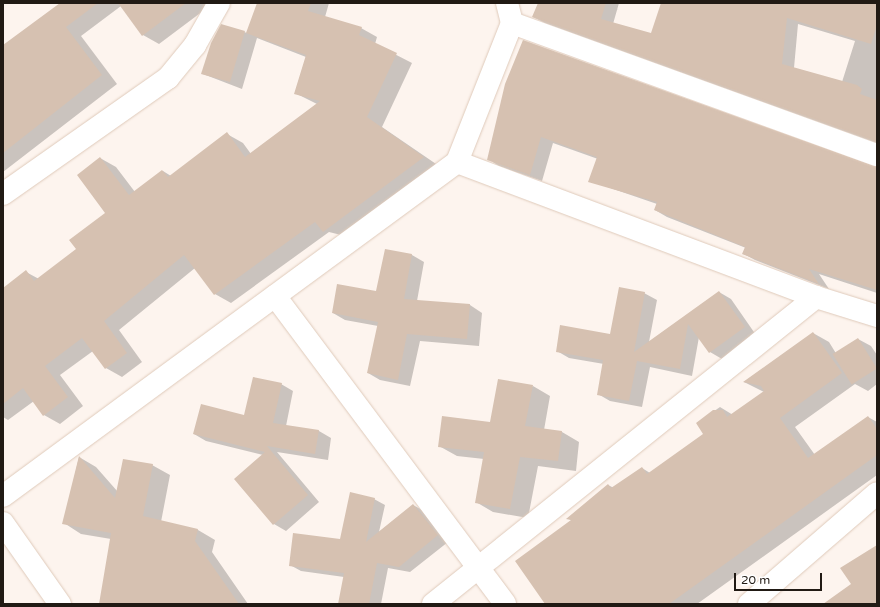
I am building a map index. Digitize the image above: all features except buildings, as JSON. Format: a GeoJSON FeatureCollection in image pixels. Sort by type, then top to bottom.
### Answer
{"type":"FeatureCollection","features":[{"type":"Feature","properties":{"kind":"street"},"geometry":{"type":"LineString","coordinates":[[3,194],[168,78],[195,46],[219,3]]}},
{"type":"Feature","properties":{"kind":"street"},"geometry":{"type":"LineString","coordinates":[[3,496],[456,162],[510,13],[877,155]]}},
{"type":"Feature","properties":{"kind":"street"},"geometry":{"type":"LineString","coordinates":[[456,162],[816,297],[877,316]]}},
{"type":"Feature","properties":{"kind":"street"},"geometry":{"type":"LineString","coordinates":[[275,296],[505,604]]}},
{"type":"Feature","properties":{"kind":"street"},"geometry":{"type":"LineString","coordinates":[[433,604],[816,297]]}},
{"type":"Feature","properties":{"kind":"street"},"geometry":{"type":"LineString","coordinates":[[749,604],[877,493]]}},
{"type":"Feature","properties":{"kind":"street"},"geometry":{"type":"LineString","coordinates":[[3,523],[60,604]]}}]}
